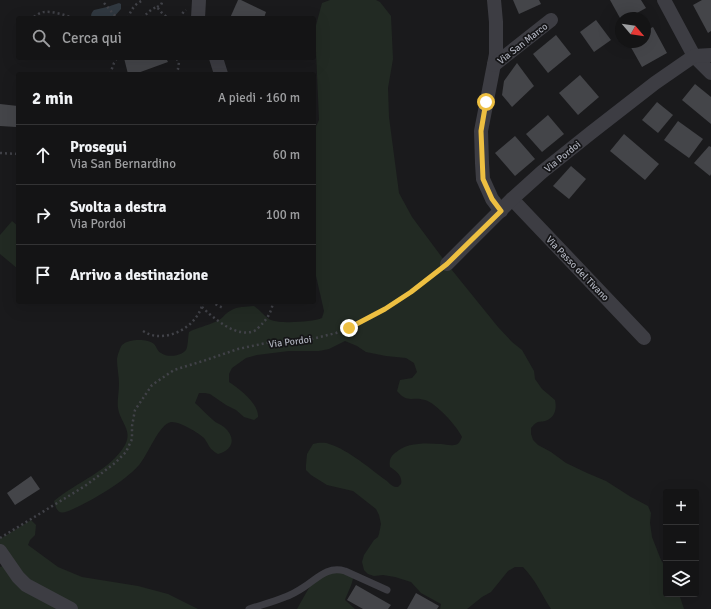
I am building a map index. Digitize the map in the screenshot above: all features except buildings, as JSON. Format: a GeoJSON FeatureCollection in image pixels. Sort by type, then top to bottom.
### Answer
{"type":"FeatureCollection","features":[{"type":"Feature","properties":{"kind":"street"},"geometry":{"type":"LineString","coordinates":[[198,16],[199,0]]}},
{"type":"Feature","properties":{"kind":"street"},"geometry":{"type":"LineString","coordinates":[[494,0],[496,54],[481,131],[482,163],[483,179],[492,199],[501,211]]}},
{"type":"Feature","properties":{"kind":"street"},"geometry":{"type":"LineString","coordinates":[[664,0],[694,56],[711,73]]}},
{"type":"Feature","properties":{"kind":"street","name":"Via San Marco"},"geometry":{"type":"LineString","coordinates":[[494,65],[551,20]]}},
{"type":"Feature","properties":{"kind":"street"},"geometry":{"type":"LineString","coordinates":[[694,56],[711,55]]}},
{"type":"Feature","properties":{"kind":"street","name":"Via Pordoi"},"geometry":{"type":"LineString","coordinates":[[447,264],[512,199],[542,172],[654,83],[694,56]]}},
{"type":"Feature","properties":{"kind":"street"},"geometry":{"type":"LineString","coordinates":[[217,60],[220,72]]}},
{"type":"Feature","properties":{"kind":"street","name":"Via Passo del Tivano"},"geometry":{"type":"LineString","coordinates":[[512,199],[644,338]]}},
{"type":"Feature","properties":{"kind":"street"},"geometry":{"type":"LineString","coordinates":[[0,551],[7,564],[26,585],[71,609]]}},
{"type":"Feature","properties":{"kind":"lane"},"geometry":{"type":"LineString","coordinates":[[249,609],[285,597],[304,587],[324,572],[338,569],[387,590]]}},
{"type":"Feature","properties":{"kind":"path"},"geometry":{"type":"LineString","coordinates":[[129,16],[134,7],[139,2],[144,0]]}},
{"type":"Feature","properties":{"kind":"path"},"geometry":{"type":"LineString","coordinates":[[144,16],[152,9],[161,5],[163,0]]}},
{"type":"Feature","properties":{"kind":"path"},"geometry":{"type":"LineString","coordinates":[[104,3],[115,16]]}},
{"type":"Feature","properties":{"kind":"path"},"geometry":{"type":"LineString","coordinates":[[157,7],[165,16]]}},
{"type":"Feature","properties":{"kind":"path"},"geometry":{"type":"LineString","coordinates":[[36,16],[44,12],[68,16]]}},
{"type":"Feature","properties":{"kind":"path"},"geometry":{"type":"LineString","coordinates":[[111,72],[116,60]]}},
{"type":"Feature","properties":{"kind":"path"},"geometry":{"type":"LineString","coordinates":[[176,72],[179,62],[178,60]]}},
{"type":"Feature","properties":{"kind":"path"},"geometry":{"type":"LineString","coordinates":[[0,153],[16,154]]}},
{"type":"Feature","properties":{"kind":"path","name":"Via Pordoi"},"geometry":{"type":"LineString","coordinates":[[0,538],[85,486],[115,463],[126,452],[132,439],[132,426],[135,410],[152,385],[174,370],[238,349],[271,342],[304,341],[349,328],[385,309],[411,292],[447,264]]}},
{"type":"Feature","properties":{"kind":"path"},"geometry":{"type":"LineString","coordinates":[[143,332],[160,336],[174,334],[186,328],[194,320],[203,304]]}},
{"type":"Feature","properties":{"kind":"path"},"geometry":{"type":"LineString","coordinates":[[216,304],[223,308]]}},
{"type":"Feature","properties":{"kind":"path"},"geometry":{"type":"LineString","coordinates":[[202,307],[215,319],[231,330],[245,332],[255,330],[264,321],[273,304]]}},
{"type":"Feature","properties":{"kind":"shaded area"},"geometry":{"type":"Polygon","coordinates":[[[330,0],[376,0],[380,2],[391,16],[393,59],[388,88],[389,117],[399,193],[412,217],[447,264],[498,327],[522,350],[534,371],[535,379],[542,389],[555,400],[556,407],[551,418],[537,422],[531,428],[533,440],[538,445],[566,463],[606,481],[648,506],[651,513],[650,523],[652,537],[663,563],[663,597],[680,597],[684,609],[551,609],[535,582],[523,567],[515,567],[508,571],[491,592],[467,609],[440,609],[441,604],[421,593],[411,582],[395,577],[383,575],[374,576],[368,574],[364,570],[362,562],[364,555],[374,540],[378,537],[381,524],[379,515],[376,509],[353,491],[327,485],[306,470],[307,454],[313,444],[327,443],[337,447],[359,460],[392,486],[398,487],[401,484],[401,479],[397,472],[390,467],[390,461],[395,453],[400,449],[411,445],[429,443],[456,445],[462,437],[451,421],[430,402],[421,399],[407,399],[397,391],[400,380],[412,378],[417,372],[414,363],[406,358],[366,352],[345,341],[329,349],[319,351],[289,351],[246,358],[232,368],[229,374],[229,382],[248,397],[255,407],[258,417],[254,420],[244,417],[236,410],[210,394],[199,393],[195,403],[214,421],[228,431],[232,439],[232,443],[227,450],[218,454],[198,433],[184,425],[171,422],[162,428],[139,465],[125,478],[99,496],[69,511],[63,513],[58,511],[54,501],[111,462],[119,454],[127,440],[127,430],[119,413],[118,405],[119,384],[117,360],[122,345],[133,340],[142,340],[154,344],[164,355],[178,355],[186,350],[189,332],[209,325],[233,309],[242,307],[254,306],[269,319],[282,322],[311,321],[322,318],[324,311],[316,276],[316,127],[319,120],[316,25],[322,3],[330,0]]]}},
{"type":"Feature","properties":{"kind":"shaded area"},"geometry":{"type":"Polygon","coordinates":[[[119,3],[121,4],[121,9],[115,16],[91,16],[94,10],[119,3]]]}},
{"type":"Feature","properties":{"kind":"shaded area"},"geometry":{"type":"Polygon","coordinates":[[[12,221],[16,224],[16,267],[0,254],[0,235],[12,221]]]}},
{"type":"Feature","properties":{"kind":"shaded area"},"geometry":{"type":"Polygon","coordinates":[[[31,520],[36,525],[35,535],[30,540],[28,545],[58,567],[82,577],[138,586],[168,594],[198,609],[0,609],[0,567],[7,564],[0,551],[0,539],[31,520]]]}},
{"type":"Feature","properties":{"kind":"shaded area"},"geometry":{"type":"Polygon","coordinates":[[[335,571],[353,576],[345,600],[355,609],[297,609],[315,580],[335,571]]]}},
{"type":"Feature","properties":{"kind":"route"},"geometry":{"type":"LineString","coordinates":[[349,328],[385,309],[411,292],[447,264],[501,211],[492,199],[483,179],[481,131],[486,102]]}}]}
